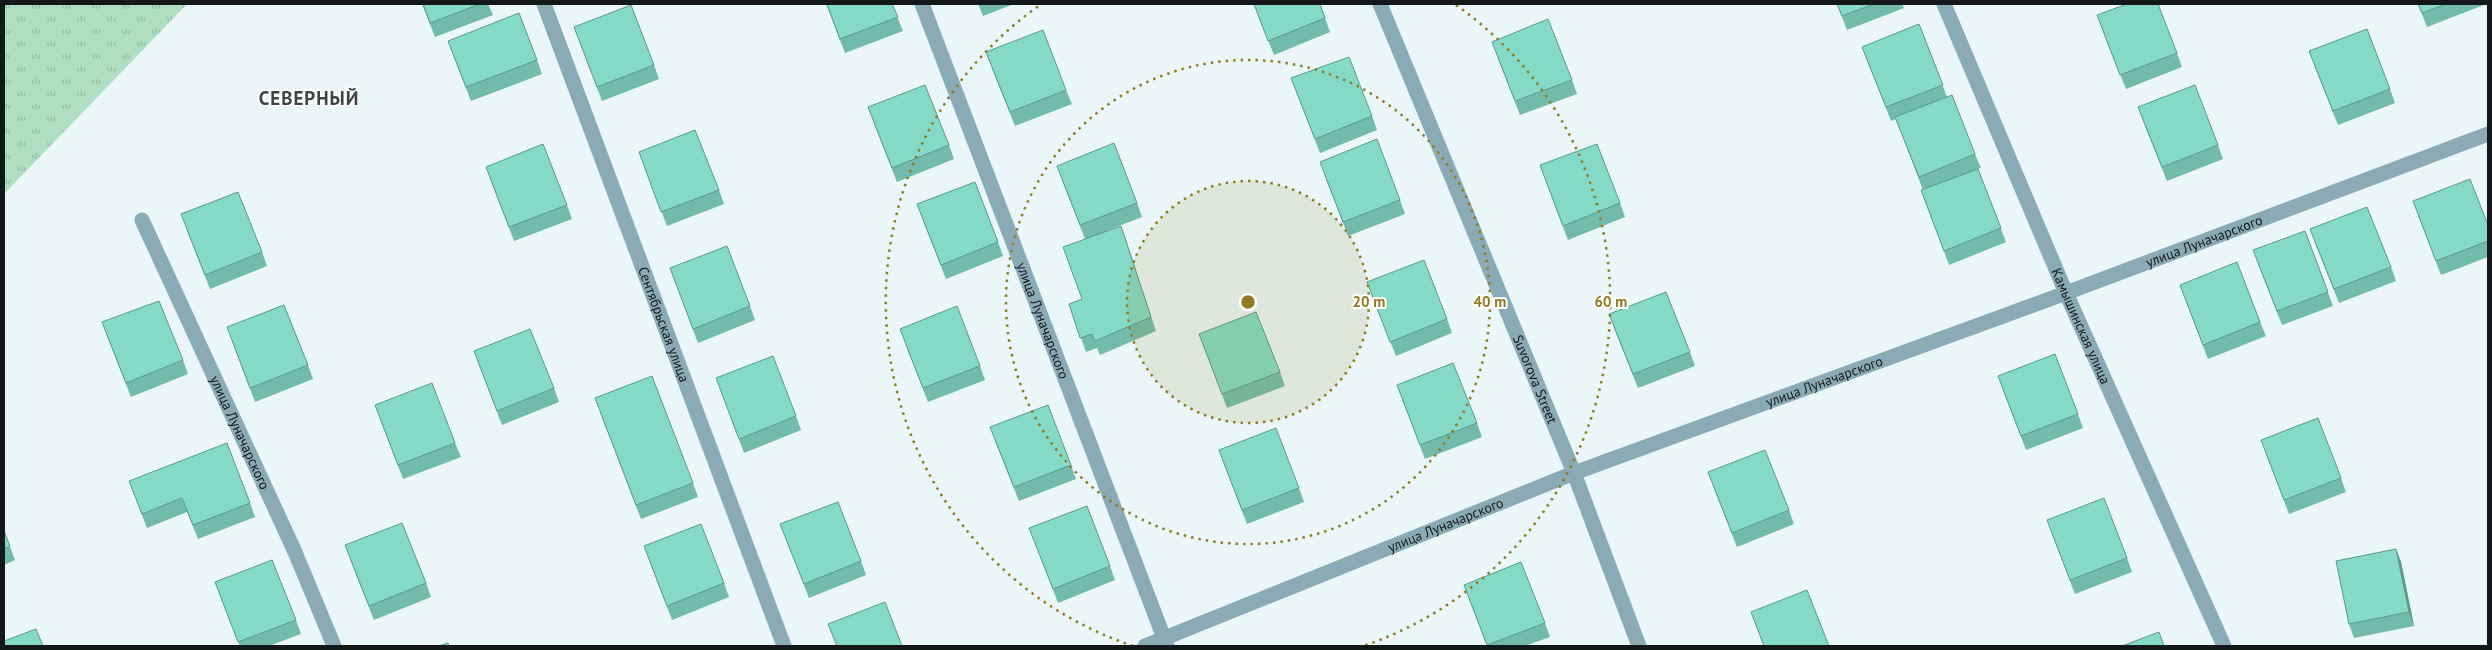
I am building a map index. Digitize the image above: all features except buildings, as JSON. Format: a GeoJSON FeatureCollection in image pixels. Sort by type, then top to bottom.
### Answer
{"type":"FeatureCollection","features":[{"type":"Feature","properties":{"kind":"street","name":"Сентябрьская улица"},"geometry":{"type":"LineString","coordinates":[[544,4],[784,646]]}},
{"type":"Feature","properties":{"kind":"street","name":"улица Луначарского"},"geometry":{"type":"LineString","coordinates":[[922,4],[1165,642]]}},
{"type":"Feature","properties":{"kind":"street","name":"Suvorova Street"},"geometry":{"type":"LineString","coordinates":[[1380,4],[1574,473],[1639,646]]}},
{"type":"Feature","properties":{"kind":"street","name":"Камышинская улица"},"geometry":{"type":"LineString","coordinates":[[1944,4],[2066,293],[2224,646]]}},
{"type":"Feature","properties":{"kind":"street","name":"улица Луначарского"},"geometry":{"type":"LineString","coordinates":[[1145,646],[1165,642],[1574,473],[2066,293],[2488,134]]}},
{"type":"Feature","properties":{"kind":"street","name":"улица Луначарского"},"geometry":{"type":"LineString","coordinates":[[142,220],[295,552],[334,646]]}},
{"type":"Feature","properties":{"kind":"green space"},"geometry":{"type":"Polygon","coordinates":[[[4,4],[187,4],[4,194],[4,4]]]}},
{"type":"Feature","properties":{"kind":"district","name":"СЕВЕРНЫЙ"},"geometry":{"type":"Point","coordinates":[309,98]}}]}
